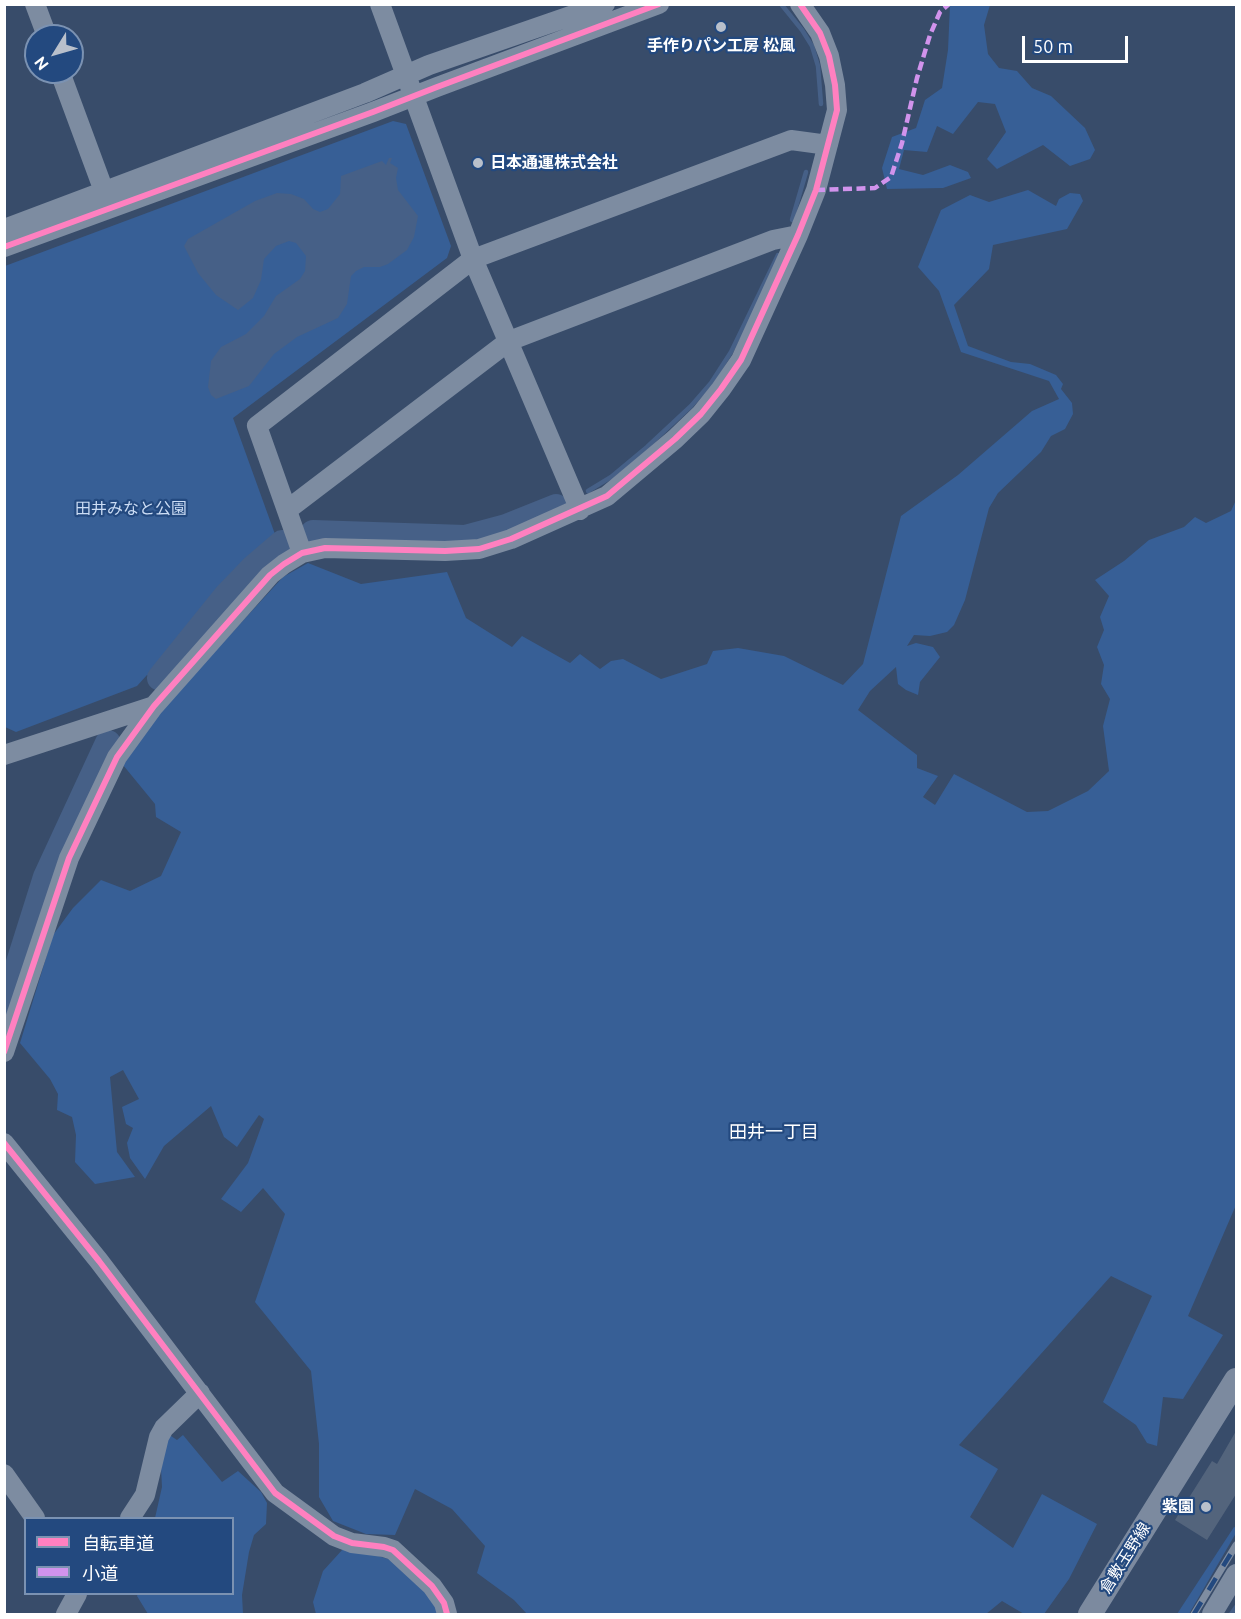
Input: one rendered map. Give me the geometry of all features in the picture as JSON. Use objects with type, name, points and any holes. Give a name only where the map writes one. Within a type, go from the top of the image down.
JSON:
[{"type":"main road","name":"倉敷玉野線","points":[[1090,1614],[1236,1380]]},
{"type":"street","points":[[35,4],[42,24]]},
{"type":"street","points":[[380,4],[473,259],[580,510]]},
{"type":"street","points":[[4,247],[107,199],[429,65],[605,4]]},
{"type":"street","points":[[4,229],[107,199],[413,96],[659,4]]},
{"type":"street","points":[[4,1052],[69,858],[117,757],[154,706],[270,575],[302,554],[325,548],[445,551],[479,549],[511,539],[607,496],[642,469],[701,414],[721,389],[741,360],[798,236],[816,190],[837,110],[829,56],[820,33],[800,4]]},
{"type":"street","points":[[64,84],[107,199]]},
{"type":"street","points":[[302,554],[257,426],[473,259],[791,140],[828,145]]},
{"type":"street","points":[[287,510],[509,341],[773,240],[798,236]]},
{"type":"street","points":[[4,755],[154,706]]},
{"type":"street","points":[[4,1143],[99,1261],[275,1493],[343,1541],[393,1550],[432,1586],[444,1603],[447,1614]]},
{"type":"street","points":[[131,1517],[145,1495],[159,1437],[164,1428],[200,1393]]},
{"type":"street","points":[[4,1474],[34,1517]]},
{"type":"street","points":[[1212,1614],[1236,1574]]},
{"type":"street","points":[[66,1614],[75,1595]]},
{"type":"green space","points":[[950,5],[990,5],[984,25],[988,54],[999,68],[1017,71],[1032,88],[1051,96],[1085,128],[1095,150],[1090,159],[1070,166],[1043,145],[997,169],[987,159],[1006,132],[995,104],[978,102],[953,134],[937,126],[927,152],[904,150],[899,169],[923,175],[950,165],[968,172],[971,178],[943,188],[887,189],[882,168],[892,137],[916,128],[925,100],[942,88],[948,50]]},
{"type":"green space","name":"田井みなと公園","points":[[393,121],[406,124],[451,246],[447,258],[233,418],[276,537],[153,677],[147,675],[137,686],[16,732],[5,727],[5,266]]},
{"type":"green space","points":[[1028,190],[1056,206],[1059,199],[1070,193],[1080,194],[1083,201],[1067,229],[993,245],[989,269],[954,305],[968,346],[1011,362],[1030,364],[1056,375],[1063,384],[1061,389],[1072,403],[1073,414],[1065,429],[1051,436],[1041,452],[998,493],[989,508],[965,600],[954,625],[947,632],[930,636],[914,635],[907,646],[916,643],[933,647],[940,657],[920,682],[918,695],[898,684],[896,667],[870,691],[858,710],[917,755],[917,768],[938,776],[923,797],[935,805],[954,774],[1027,812],[1048,811],[1088,791],[1109,771],[1103,726],[1110,699],[1101,684],[1104,665],[1097,647],[1104,630],[1100,617],[1109,596],[1095,580],[1124,561],[1149,540],[1184,527],[1195,517],[1206,523],[1231,511],[1236,500],[1236,1205],[1188,1316],[1223,1335],[1183,1399],[1163,1397],[1157,1446],[1147,1443],[1136,1425],[1103,1402],[1152,1296],[1111,1276],[959,1445],[998,1469],[970,1517],[1013,1548],[1042,1494],[1097,1524],[1069,1579],[1044,1614],[1024,1614],[1002,1601],[986,1614],[527,1614],[514,1600],[477,1573],[485,1546],[452,1509],[415,1489],[395,1535],[366,1534],[333,1521],[319,1497],[319,1444],[311,1371],[255,1302],[285,1214],[263,1188],[241,1212],[221,1199],[248,1163],[264,1119],[259,1115],[237,1147],[224,1137],[211,1106],[164,1146],[145,1179],[130,1158],[127,1143],[133,1128],[126,1124],[122,1107],[139,1099],[123,1070],[110,1077],[117,1152],[135,1177],[95,1184],[75,1162],[76,1135],[72,1117],[57,1110],[58,1094],[50,1079],[20,1043],[53,935],[73,908],[101,880],[130,891],[161,876],[181,832],[156,817],[155,804],[123,765],[162,709],[283,577],[308,563],[361,584],[447,572],[466,618],[512,647],[522,636],[570,663],[580,654],[600,669],[611,661],[623,659],[661,679],[707,664],[713,651],[738,648],[784,656],[843,685],[863,664],[901,516],[958,475],[1032,411],[1059,399],[1049,381],[961,352],[939,291],[918,267],[941,210],[970,195],[989,202]]},
{"type":"green space","points":[[168,1434],[177,1440],[183,1435],[222,1482],[238,1471],[261,1492],[267,1503],[266,1524],[254,1535],[249,1552],[242,1595],[243,1614],[148,1614],[137,1596],[234,1595],[234,1517],[155,1517],[162,1487],[161,1468]]},
{"type":"green space","points":[[1234,1527],[1236,1533],[1189,1614],[1177,1614]]},
{"type":"green space","points":[[343,1549],[369,1553],[391,1560],[422,1587],[440,1614],[316,1614],[313,1602],[323,1571]]},
{"type":"shaded area","points":[[389,158],[392,158],[390,163],[398,168],[396,178],[398,190],[418,216],[414,237],[407,250],[388,264],[380,267],[364,267],[356,271],[351,276],[347,304],[338,318],[297,337],[274,354],[249,386],[216,399],[211,395],[208,387],[211,361],[221,347],[246,334],[264,316],[276,296],[300,279],[305,271],[306,256],[296,243],[289,241],[276,246],[264,259],[261,280],[253,298],[238,310],[216,295],[198,273],[184,246],[188,239],[255,201],[277,193],[291,194],[304,199],[313,209],[320,212],[328,209],[340,194],[341,176],[382,161],[386,165]]},
{"type":"building","name":"紫園","points":[[1236,1431],[1236,1494],[1207,1540],[1175,1520],[1212,1461],[1217,1464]]},
{"type":"waterway","points":[[781,4],[812,46],[818,66],[821,104]]},
{"type":"waterway","points":[[792,220],[806,172]]},
{"type":"waterway","points":[[588,491],[611,477],[647,447],[691,406],[711,383],[731,352],[778,255]]},
{"type":"waterway","points":[[313,533],[465,538],[506,527],[556,507]]},
{"type":"waterway","points":[[160,678],[227,595],[282,543]]},
{"type":"waterway","points":[[4,1010],[46,877],[108,743]]},
{"type":"waterway","points":[[1231,1614],[1236,1607]]},
{"type":"railway","points":[[1194,1614],[1236,1545]]},
{"type":"marked path","points":[[816,190],[875,188],[891,177],[930,35],[940,12],[949,4]]},
{"type":"cycle path","points":[[4,247],[659,4]]},
{"type":"cycle path","points":[[4,1052],[69,858],[117,757],[154,706],[270,575],[302,553],[325,548],[445,551],[479,549],[511,539],[607,496],[675,439],[701,414],[721,389],[741,360],[798,235],[816,190],[837,110],[829,56],[820,33],[800,4]]},
{"type":"cycle path","points":[[4,1143],[99,1261],[275,1493],[334,1536],[352,1543],[393,1550],[432,1586],[444,1603],[447,1614]]},
{"type":"place","name":"手作りパン工房 松風","points":[[721,27]]},
{"type":"place","name":"日本通運株式会社","points":[[478,163]]},
{"type":"place","name":"紫園","points":[[1206,1507]]},
{"type":"district","name":"田井一丁目","points":[[774,1132]]}]
